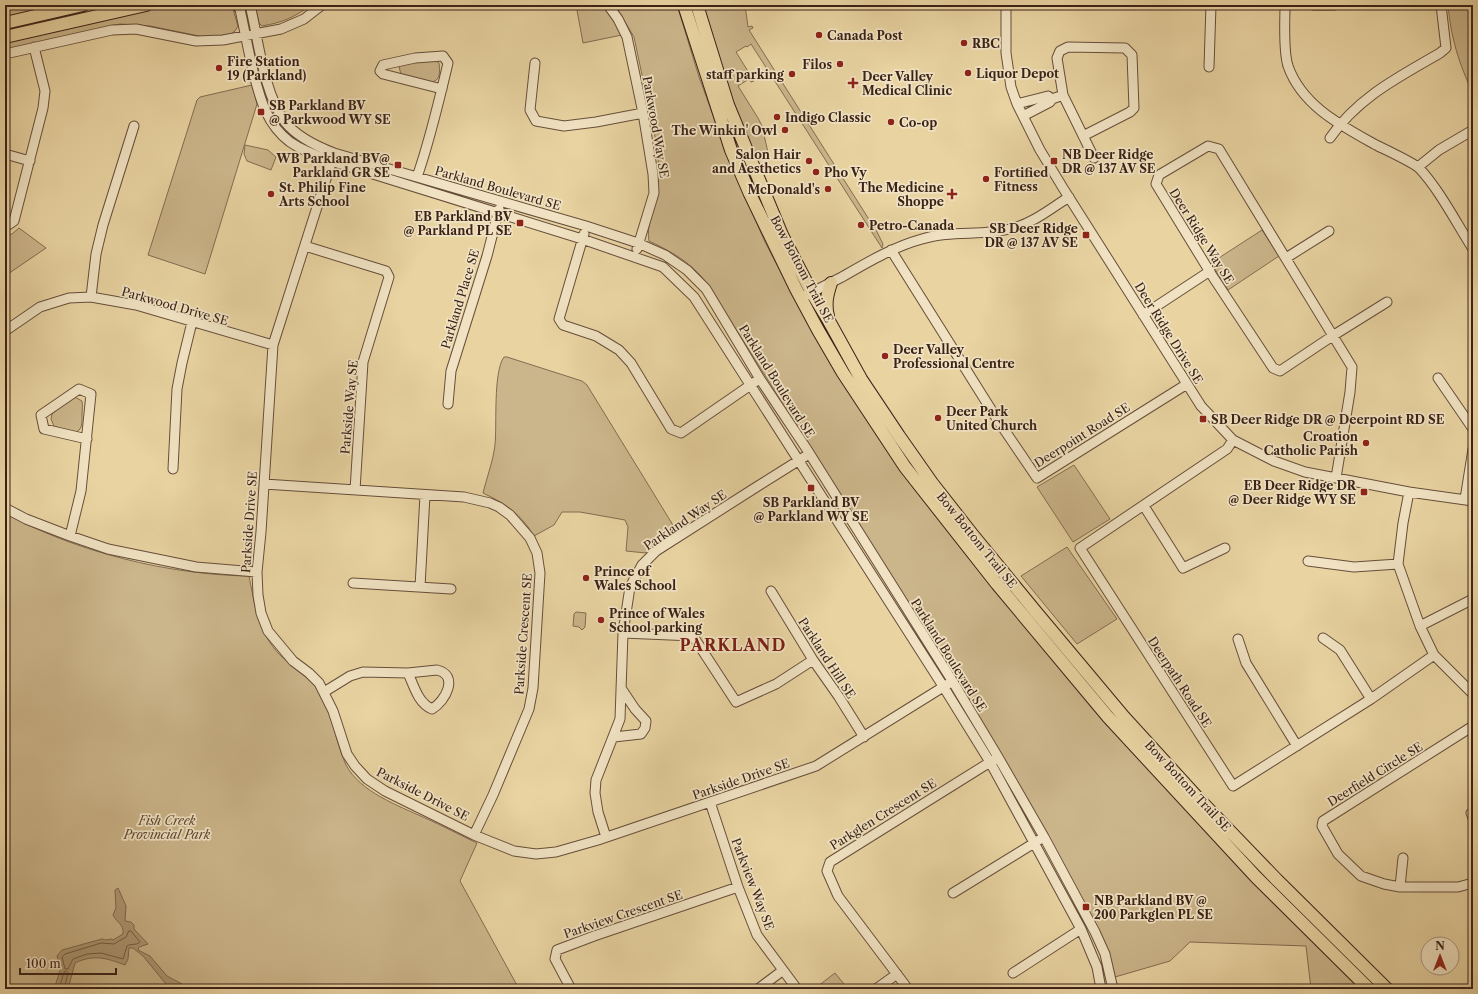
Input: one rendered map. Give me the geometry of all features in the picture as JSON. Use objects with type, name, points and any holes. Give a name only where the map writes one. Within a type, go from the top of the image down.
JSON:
[{"type":"main road","points":[[5,23],[83,5]]},
{"type":"main road","points":[[5,37],[146,5]]},
{"type":"main road","name":"Bow Bottom Trail SE","points":[[684,5],[731,150],[753,200],[806,296],[843,372],[905,467],[997,584],[1108,717],[1256,877],[1369,989]]},
{"type":"main road","name":"Bow Bottom Trail SE","points":[[697,5],[728,104],[806,296],[829,321],[862,379],[916,460],[972,534],[1040,618],[1124,717],[1197,797],[1277,880],[1387,989]]},
{"type":"main road","points":[[829,321],[826,295],[830,283]]},
{"type":"street","name":"Parkland Boulevard SE","points":[[242,5],[257,34],[267,83],[273,100],[286,123],[309,142],[333,157],[498,213],[634,256],[663,267],[694,297],[943,686],[994,760],[1044,837],[1095,932],[1105,954],[1113,989]]},
{"type":"street","name":"Parkland Boulevard SE","points":[[242,5],[245,37],[263,107],[272,124],[289,142],[309,154],[333,157],[417,177],[586,226],[638,243],[670,259],[687,270],[706,290],[760,379],[953,682],[994,760],[1034,843],[1081,929],[1097,967],[1100,989]]},
{"type":"street","points":[[5,54],[112,30],[136,29],[196,41],[224,40],[245,37],[281,29],[304,19],[322,5]]},
{"type":"street","name":"Parkwood Way SE","points":[[608,5],[625,30],[643,113],[653,174],[654,193],[634,256]]},
{"type":"street","name":"Deer Ridge Drive SE","points":[[1006,5],[1006,53],[1011,87],[1017,104],[1040,150],[1201,406],[1233,440],[1274,461],[1305,472],[1409,492],[1469,500]]},
{"type":"street","points":[[1209,67],[1211,5]]},
{"type":"street","points":[[1285,5],[1285,42],[1288,65],[1297,84],[1309,101],[1339,124],[1418,167],[1438,193],[1473,249]]},
{"type":"street","points":[[1314,5],[1334,5]]},
{"type":"street","points":[[1330,138],[1339,124],[1358,105],[1372,94],[1446,48],[1441,5]]},
{"type":"street","points":[[5,227],[14,221],[44,108],[45,90],[34,47]]},
{"type":"street","points":[[1083,136],[1130,112],[1134,108],[1132,55],[1125,48],[1068,47],[1060,51],[1058,58],[1063,95],[1083,136],[1094,158]]},
{"type":"street","points":[[417,177],[437,113],[448,63],[443,56],[415,58],[383,65],[380,71],[383,74],[442,89]]},
{"type":"street","points":[[535,63],[530,110],[536,120],[564,126],[596,122],[643,113]]},
{"type":"street","points":[[1023,116],[1050,102],[1052,99],[1063,95]]},
{"type":"street","points":[[1017,104],[1048,96],[1052,99]]},
{"type":"street","points":[[91,297],[96,254],[103,225],[134,126]]},
{"type":"street","points":[[1418,167],[1439,150],[1473,130]]},
{"type":"street","points":[[289,142],[297,133]]},
{"type":"street","name":"Deer Ridge Way SE","points":[[1334,335],[1280,371],[1273,368],[1156,184],[1159,175],[1208,146],[1219,149],[1334,335],[1352,367],[1350,392],[1336,478]]},
{"type":"street","points":[[5,154],[30,161]]},
{"type":"street","name":"Parkside Drive SE","points":[[333,157],[273,345],[264,484],[256,572],[261,613],[268,631],[293,661],[319,683],[333,711],[348,754],[355,766],[368,780],[385,791],[474,835],[514,851],[536,854],[556,852],[606,837],[816,766],[943,686],[953,682]]},
{"type":"street","points":[[806,296],[891,250],[924,238],[986,233],[1010,229],[1031,221],[1069,197]]},
{"type":"street","name":"Parkland Place SE","points":[[448,404],[451,371],[487,256],[501,202]]},
{"type":"street","points":[[586,226],[559,319],[563,325],[596,336],[619,350],[631,363],[671,429],[681,433],[760,379]]},
{"type":"street","points":[[1286,258],[1328,231]]},
{"type":"street","name":"Parkside Way SE","points":[[305,246],[386,271],[389,277],[363,362],[355,490]]},
{"type":"street","name":"Deerpoint Road SE","points":[[891,250],[997,419],[1037,478],[1187,384]]},
{"type":"street","points":[[1143,315],[1210,271]]},
{"type":"street","name":"Parkwood Drive SE","points":[[5,331],[40,308],[69,298],[91,297],[136,305],[273,345]]},
{"type":"street","points":[[1334,335],[1387,302]]},
{"type":"street","points":[[173,469],[177,389],[192,322]]},
{"type":"street","points":[[1438,378],[1473,429]]},
{"type":"street","points":[[70,536],[81,491],[87,439],[91,394],[79,389],[41,415],[44,429],[87,439]]},
{"type":"street","name":"Deerpath Road SE","points":[[1233,440],[1227,449],[1080,548],[1233,786],[1371,699],[1434,655]]},
{"type":"street","points":[[1469,500],[1473,449]]},
{"type":"street","name":"Parkland Way SE","points":[[606,837],[598,812],[596,780],[620,720],[623,633],[630,587],[642,565],[666,543],[809,454]]},
{"type":"street","name":"Parkside Crescent SE","points":[[264,484],[464,497],[480,500],[499,507],[510,515],[530,538],[537,553],[540,573],[533,688],[529,709],[493,795],[474,835]]},
{"type":"street","points":[[1409,492],[1403,523],[1398,564],[1420,626],[1434,655],[1473,694]]},
{"type":"street","points":[[420,588],[425,495]]},
{"type":"street","points":[[1144,506],[1183,568],[1224,548]]},
{"type":"street","points":[[5,508],[26,519],[108,549],[196,567],[256,572]]},
{"type":"street","points":[[1308,561],[1354,567],[1398,564]]},
{"type":"street","points":[[353,583],[451,589]]},
{"type":"street","name":"Parkland Hill SE","points":[[771,591],[813,660],[839,697],[864,737]]},
{"type":"street","points":[[1420,626],[1473,599]]},
{"type":"street","points":[[623,633],[693,636],[736,702],[776,684],[813,660]]},
{"type":"street","points":[[1322,638],[1340,650],[1371,699]]},
{"type":"street","points":[[1238,639],[1246,663],[1297,746]]},
{"type":"street","points":[[324,692],[350,676],[362,672],[408,673],[437,670],[444,672],[448,676],[449,683],[444,699],[432,708],[425,706],[420,699],[408,673]]},
{"type":"street","points":[[614,737],[641,734],[645,728],[646,721],[635,709],[621,688]]},
{"type":"street","name":"Deerfield Circle SE","points":[[1473,726],[1323,821],[1322,826],[1338,854],[1361,876],[1384,884],[1400,887],[1458,887],[1473,883]]},
{"type":"street","name":"Parkglen Crescent SE","points":[[908,989],[838,896],[827,871],[830,862],[994,760]]},
{"type":"street","name":"Parkview Way SE","points":[[710,802],[738,886],[757,935],[782,971],[797,989]]},
{"type":"street","points":[[953,893],[1044,837]]},
{"type":"street","points":[[1400,887],[1403,858]]},
{"type":"street","name":"Parkview Crescent SE","points":[[570,989],[555,959],[557,950],[738,886]]},
{"type":"street","points":[[1013,973],[1081,929]]},
{"type":"street","points":[[758,989],[782,971]]},
{"type":"street","points":[[876,989],[896,974]]},
{"type":"green space","points":[[15,5],[59,5],[5,18],[5,7]]},
{"type":"green space","points":[[158,5],[230,5],[233,9],[238,26],[235,31],[229,35],[204,37],[150,26],[120,24],[5,50],[5,40]]},
{"type":"green space","points":[[255,5],[311,5],[288,19],[262,26],[259,23]]},
{"type":"green space","points":[[576,5],[604,5],[607,7],[622,35],[583,43]]},
{"type":"green space","points":[[615,5],[677,5],[699,77],[733,169],[765,242],[789,288],[851,395],[874,431],[959,546],[1064,674],[1112,729],[1361,989],[1311,989],[1306,946],[1190,942],[1170,961],[1115,977],[1098,933],[1057,852],[961,687],[710,288],[700,275],[686,262],[649,241],[649,224],[658,183],[657,146],[634,37]]},
{"type":"green space","points":[[701,5],[745,5],[748,27],[752,26],[753,28],[749,30],[877,232],[883,244],[882,248],[751,44],[736,52],[754,81],[751,82],[749,79],[738,86],[762,126],[769,157],[760,156],[747,142]]},
{"type":"green space","points":[[1448,5],[1473,5],[1473,94],[1456,51]]},
{"type":"green space","points":[[433,59],[439,63],[440,69],[437,80],[431,82],[401,74],[399,67],[402,64]]},
{"type":"green space","points":[[252,85],[257,104],[205,274],[148,255],[197,100],[200,97]]},
{"type":"green space","points":[[245,145],[268,150],[276,157],[271,170],[247,161],[244,154]]},
{"type":"green space","points":[[19,228],[46,248],[5,276],[5,236],[12,234]]},
{"type":"green space","points":[[1262,230],[1279,256],[1228,290],[1211,263]]},
{"type":"green space","points":[[504,357],[582,381],[587,385],[676,530],[646,553],[626,551],[628,527],[625,520],[580,512],[562,512],[554,525],[534,536],[524,522],[512,510],[483,493],[495,445],[498,374]]},
{"type":"green space","points":[[73,396],[82,401],[81,426],[77,432],[74,433],[54,426],[51,419],[52,414]]},
{"type":"green space","points":[[1074,465],[1110,519],[1073,542],[1037,487]]},
{"type":"green space","name":"Fish Creek Provincial Park","points":[[5,513],[32,527],[62,539],[92,550],[124,559],[187,571],[219,575],[249,576],[259,619],[267,638],[281,656],[303,674],[315,686],[321,695],[330,714],[342,755],[352,775],[370,790],[392,803],[477,843],[460,881],[519,989],[5,989]]},
{"type":"green space","points":[[1067,547],[1117,619],[1077,644],[1021,576]]},
{"type":"green space","points":[[576,612],[586,613],[585,627],[582,630],[579,627],[573,626],[574,614]]},
{"type":"green space","points":[[835,973],[848,989],[814,989]]},
{"type":"water","points":[[118,888],[126,906],[125,921],[131,922],[134,925],[134,929],[148,944],[139,947],[138,950],[150,956],[167,976],[182,984],[182,989],[170,989],[143,956],[133,948],[129,948],[128,959],[125,965],[112,960],[100,958],[82,960],[75,963],[68,989],[54,989],[61,968],[57,956],[62,950],[102,939],[113,940],[123,934],[121,926],[113,915],[116,908],[115,890]]},
{"type":"place","name":"Canada Post","points":[[819,35]]},
{"type":"place","name":"RBC","points":[[964,43]]},
{"type":"place","name":"Filos","points":[[840,64]]},
{"type":"place","name":"Fire Station 19 (Parkland)","points":[[219,68]]},
{"type":"place","name":"Liquor Depot","points":[[968,73]]},
{"type":"place","name":"staff parking","points":[[792,74]]},
{"type":"place","name":"Deer Valley Medical Clinic","points":[[853,83]]},
{"type":"place","name":"SB Parkland BV @ Parkwood WY SE","points":[[261,112]]},
{"type":"place","name":"Indigo Classic","points":[[777,117]]},
{"type":"place","name":"Co-op","points":[[891,122]]},
{"type":"place","name":"The Winkin' Owl","points":[[785,130]]},
{"type":"place","name":"Salon Hair and Aesthetics","points":[[809,161]]},
{"type":"place","name":"NB Deer Ridge DR @ 137 AV SE","points":[[1054,161]]},
{"type":"place","name":"WB Parkland BV@ Parkland GR SE","points":[[398,165]]},
{"type":"place","name":"Pho Vy","points":[[816,172]]},
{"type":"place","name":"Fortified Fitness","points":[[986,179]]},
{"type":"place","name":"McDonald's","points":[[828,189]]},
{"type":"place","name":"St. Philip Fine Arts School","points":[[271,194]]},
{"type":"place","name":"The Medicine Shoppe","points":[[952,194]]},
{"type":"place","name":"EB Parkland BV @ Parkland PL SE","points":[[520,223]]},
{"type":"place","name":"Petro-Canada","points":[[861,225]]},
{"type":"place","name":"SB Deer Ridge DR @ 137 AV SE","points":[[1086,235]]},
{"type":"place","name":"Deer Valley Professional Centre","points":[[885,356]]},
{"type":"place","name":"Deer Park United Church","points":[[938,418]]},
{"type":"place","name":"SB Deer Ridge DR @ Deerpoint RD SE","points":[[1203,419]]},
{"type":"place","name":"Croation Catholic Parish","points":[[1366,443]]},
{"type":"place","name":"SB Parkland BV @ Parkland WY SE","points":[[811,488]]},
{"type":"place","name":"EB Deer Ridge DR @ Deer Ridge WY SE","points":[[1364,492]]},
{"type":"place","name":"Prince of Wales School","points":[[586,578]]},
{"type":"place","name":"Prince of Wales School parking","points":[[601,620]]},
{"type":"place","name":"NB Parkland BV @ 200 Parkglen PL SE","points":[[1086,907]]},
{"type":"district","name":"PARKLAND","points":[[733,645]]}]
